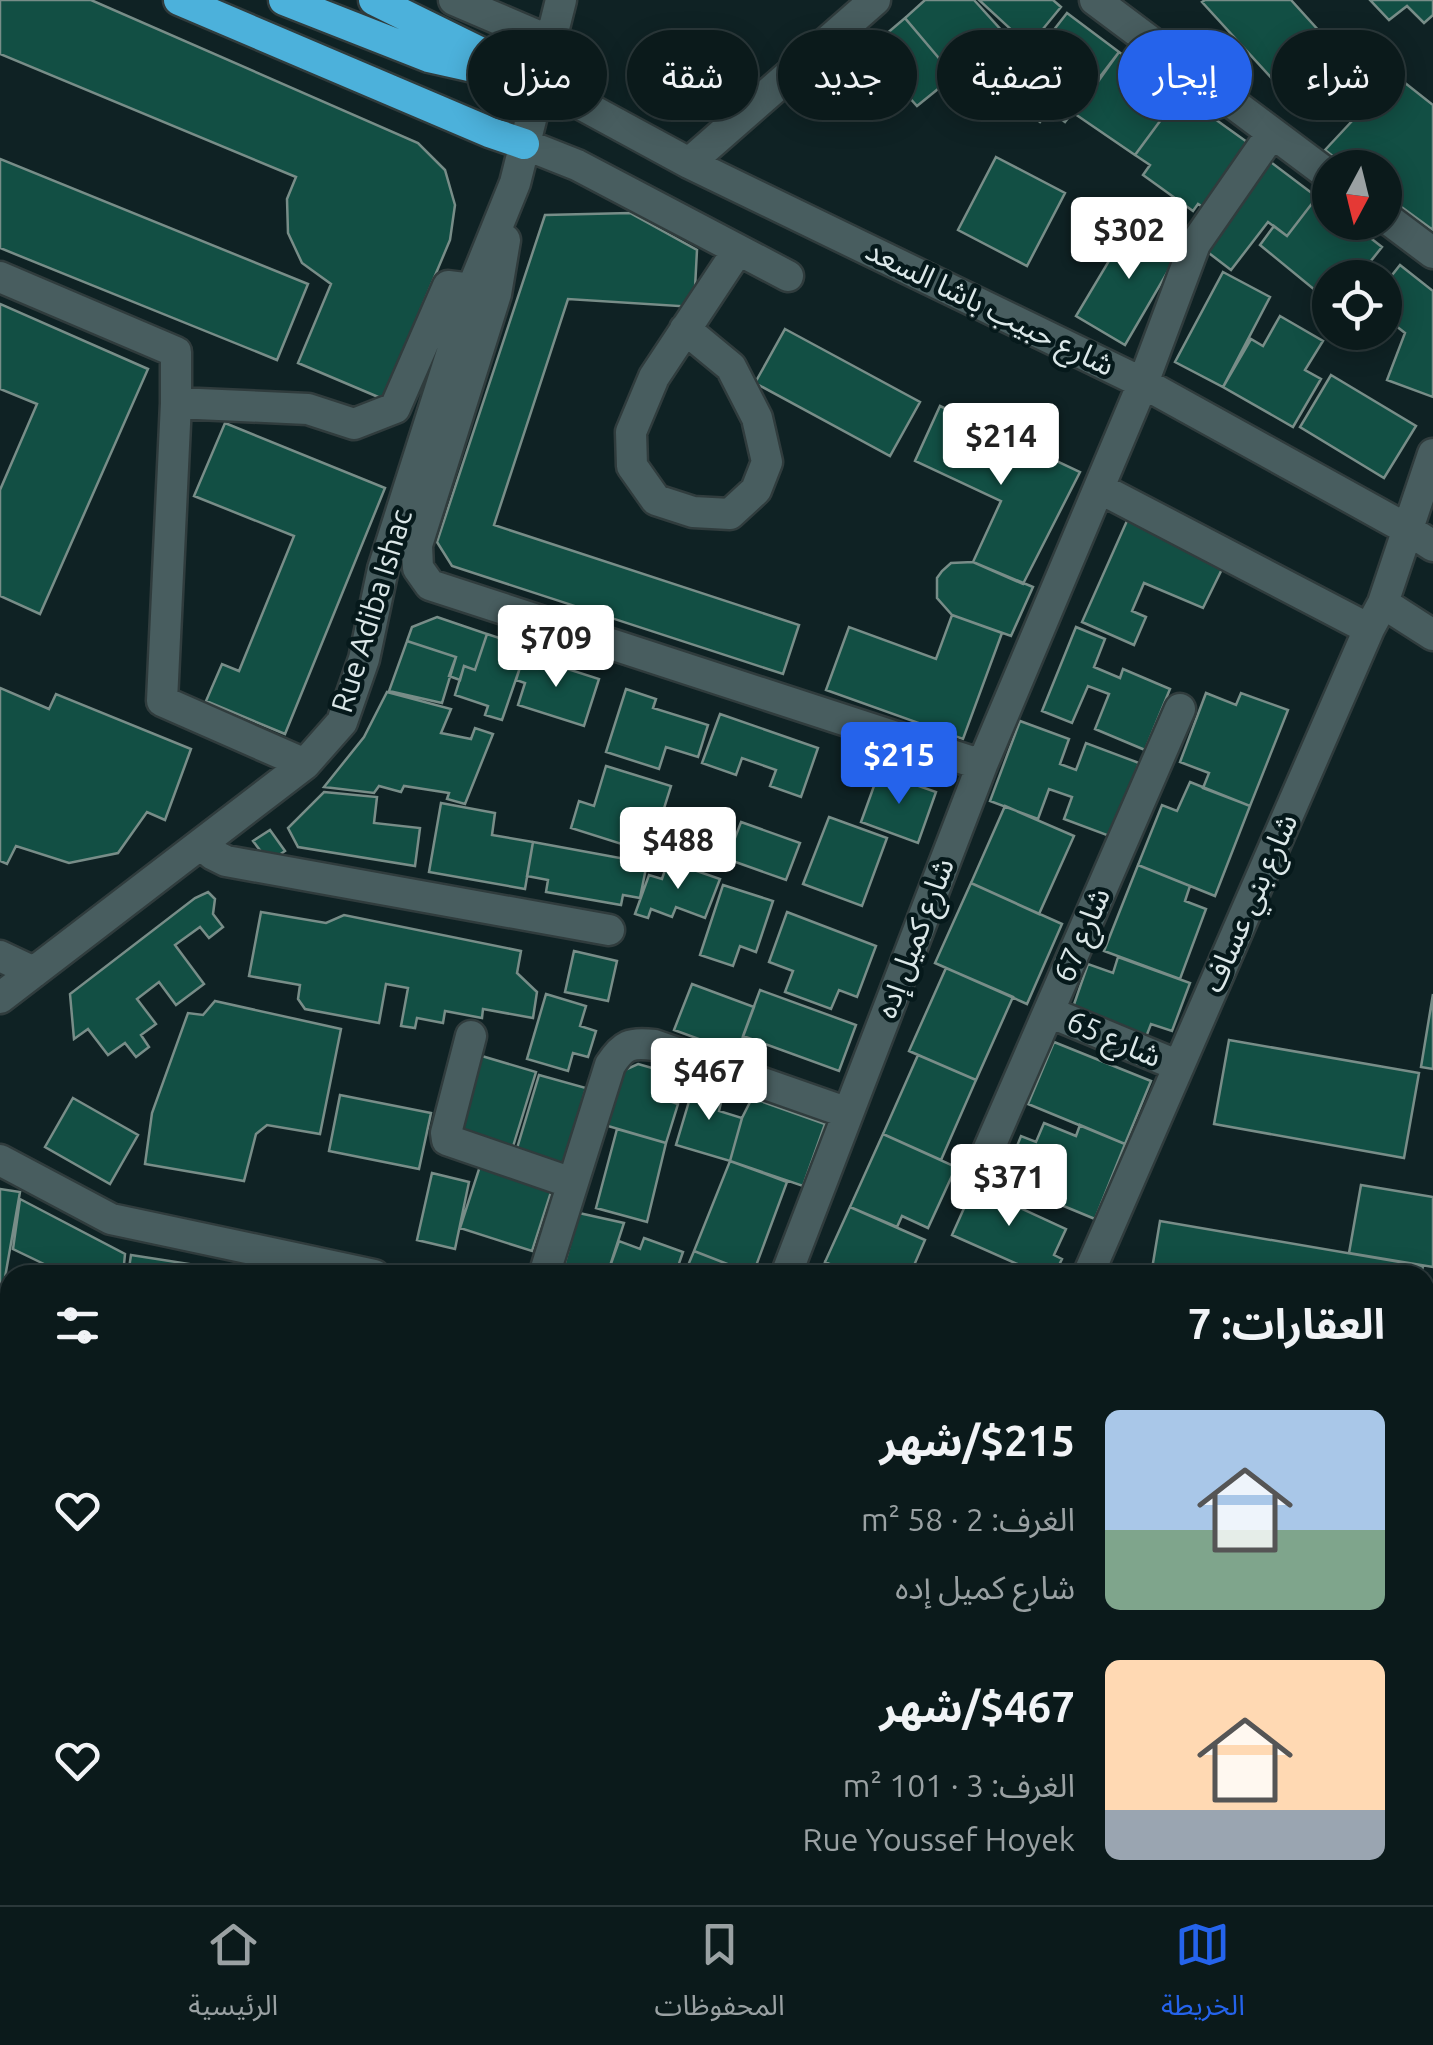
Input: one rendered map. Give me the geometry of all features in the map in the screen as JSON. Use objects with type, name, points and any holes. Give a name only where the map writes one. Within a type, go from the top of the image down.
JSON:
[{"type":"highway","points":[[180,0],[524,144]]},
{"type":"highway","points":[[284,0],[429,57],[468,66]]},
{"type":"highway","points":[[374,0],[468,45]]},
{"type":"street","points":[[454,0],[524,30]]},
{"type":"street","name":"Rue Adiba Ishac","points":[[553,30],[561,0]]},
{"type":"street","points":[[689,162],[875,0]]},
{"type":"street","points":[[1096,0],[1312,163]]},
{"type":"street","name":"شارع حبيب باشا السعد","points":[[607,118],[689,162],[1143,383],[1433,546]]},
{"type":"street","name":"Rue Adiba Ishac","points":[[0,998],[305,764],[342,722],[364,660],[383,569],[472,289],[515,183],[530,120]]},
{"type":"street","name":"شارع كميل إده","points":[[790,1265],[982,766],[1143,383],[1195,244],[1272,133]]},
{"type":"street","points":[[524,144],[577,165],[788,276]]},
{"type":"street","points":[[515,183],[496,294],[417,545],[418,568],[430,585],[982,766]]},
{"type":"street","points":[[1402,231],[1433,254]]},
{"type":"street","points":[[685,330],[731,367],[757,418],[767,462],[756,490],[730,514],[693,512],[656,500],[632,466],[630,432],[654,377],[685,330],[738,250]]},
{"type":"street","points":[[0,277],[176,352],[162,701],[305,764]]},
{"type":"street","points":[[176,403],[308,409],[354,424],[395,408],[448,286],[472,289]]},
{"type":"street","name":"شارع بني عساف","points":[[1092,1265],[1376,616],[1433,454]]},
{"type":"street","points":[[1099,488],[1376,616],[1433,635]]},
{"type":"street","name":"شارع 67","points":[[984,1160],[1180,709]]},
{"type":"street","points":[[204,843],[212,854],[226,861],[609,930]]},
{"type":"street","points":[[0,956],[34,972]]},
{"type":"street","name":"شارع 65","points":[[1048,1012],[1179,1066]]},
{"type":"street","points":[[472,1036],[447,1140],[572,1184]]},
{"type":"street","points":[[547,1265],[610,1065],[619,1050],[630,1045],[654,1045],[848,1112]]},
{"type":"street","points":[[0,1160],[111,1219],[274,1264]]},
{"type":"building","points":[[0,0],[91,0],[418,143],[445,170],[455,205],[450,240],[383,399],[298,363],[331,284],[302,263],[288,233],[287,199],[296,177],[0,54]]},
{"type":"building","points":[[925,0],[974,0],[1001,30],[937,30],[937,56],[905,18]]},
{"type":"building","points":[[979,0],[1053,0],[1061,7],[1042,30],[1012,30]]},
{"type":"building","points":[[1291,0],[1318,30],[1272,30],[1272,79],[1252,57],[1252,30],[1228,30],[1202,2]]},
{"type":"building","points":[[1370,0],[1433,0],[1433,15],[1424,23],[1407,6],[1389,20]]},
{"type":"building","points":[[1067,13],[1090,30],[1054,30]]},
{"type":"building","points":[[905,18],[915,30],[891,30]]},
{"type":"building","points":[[917,32],[937,56],[937,90],[917,106]]},
{"type":"building","points":[[1098,36],[1118,53],[1098,79]]},
{"type":"building","points":[[1118,53],[1118,120],[1161,120],[1135,155],[1084,120],[1098,120],[1098,82]]},
{"type":"building","points":[[1405,83],[1433,105],[1433,230],[1402,207],[1402,150],[1325,150],[1353,120],[1405,120]]},
{"type":"building","points":[[1161,120],[1216,120],[1254,147],[1208,210],[1198,204],[1193,211],[1143,175],[1150,165],[1135,155]]},
{"type":"building","points":[[996,157],[1065,193],[1027,266],[958,230]]},
{"type":"building","points":[[0,159],[308,284],[277,360],[0,248]]},
{"type":"building","points":[[1268,160],[1312,193],[1312,204],[1287,236],[1268,222],[1231,270],[1201,247]]},
{"type":"building","points":[[1312,204],[1312,240],[1373,240],[1382,247],[1372,260],[1312,260],[1312,288],[1260,245],[1274,226],[1287,236]]},
{"type":"building","points":[[630,213],[697,250],[694,307],[568,299],[494,525],[799,625],[783,674],[452,566],[437,542],[545,215]]},
{"type":"building","points":[[1134,219],[1182,247],[1125,345],[1076,316]]},
{"type":"building","points":[[1402,267],[1433,291],[1433,397],[1387,380],[1398,350],[1402,350]]},
{"type":"building","points":[[1223,272],[1270,297],[1223,387],[1175,362]]},
{"type":"building","points":[[0,304],[148,369],[40,614],[0,596],[0,490],[37,404],[0,389]]},
{"type":"building","points":[[1280,316],[1312,335],[1312,350],[1317,350],[1305,370],[1321,379],[1293,427],[1223,387],[1251,339],[1263,346]]},
{"type":"building","points":[[785,329],[920,402],[890,456],[755,383]]},
{"type":"building","points":[[1331,375],[1416,426],[1384,478],[1300,427]]},
{"type":"building","points":[[940,406],[1080,472],[1023,584],[973,562],[1001,501],[915,461]]},
{"type":"building","points":[[225,423],[385,488],[285,734],[206,701],[222,664],[239,671],[294,536],[194,496]]},
{"type":"building","points":[[1130,514],[1224,565],[1203,608],[1144,583],[1132,611],[1146,617],[1134,645],[1082,622]]},
{"type":"building","points":[[973,562],[1033,587],[1011,636],[952,615],[937,598],[937,578],[942,571],[951,563]]},
{"type":"building","points":[[952,615],[1002,633],[963,739],[826,690],[849,627],[936,659]]},
{"type":"building","points":[[437,617],[487,634],[475,670],[464,666],[460,680],[449,676],[456,657],[407,641],[412,627]]},
{"type":"building","points":[[1076,627],[1105,639],[1094,667],[1120,678],[1123,669],[1170,689],[1145,750],[1095,729],[1109,694],[1088,686],[1072,723],[1042,711]]},
{"type":"building","points":[[487,634],[527,647],[502,720],[485,715],[488,706],[455,695],[464,666],[475,670]]},
{"type":"building","points":[[407,641],[456,657],[442,703],[389,691]]},
{"type":"building","points":[[524,655],[599,679],[584,726],[518,705],[525,683],[516,680]]},
{"type":"building","points":[[0,688],[49,709],[56,694],[191,749],[165,820],[147,812],[118,853],[69,863],[16,846],[7,864],[0,861]]},
{"type":"building","points":[[626,689],[656,699],[653,708],[708,725],[698,757],[666,747],[659,769],[606,752]]},
{"type":"building","points":[[387,692],[451,709],[441,733],[471,739],[475,728],[493,734],[465,804],[447,799],[449,793],[404,786],[401,792],[379,786],[374,793],[324,787],[364,737]]},
{"type":"building","points":[[1206,693],[1236,705],[1241,693],[1288,710],[1250,806],[1203,788],[1209,773],[1180,762]]},
{"type":"building","points":[[720,714],[818,748],[801,797],[770,786],[776,770],[742,758],[736,775],[702,763]]},
{"type":"building","points":[[1020,721],[1069,739],[1060,764],[1076,770],[1086,743],[1139,763],[1112,837],[1064,819],[1072,797],[1049,789],[1038,819],[990,801]]},
{"type":"building","points":[[606,766],[671,786],[650,853],[571,828],[579,801],[594,806]]},
{"type":"building","points":[[879,772],[936,792],[918,843],[861,822]]},
{"type":"building","points":[[1190,782],[1250,806],[1215,896],[1138,865],[1162,805],[1177,811]]},
{"type":"building","points":[[324,792],[377,797],[374,823],[420,828],[415,866],[298,847],[288,828]]},
{"type":"building","points":[[441,803],[495,813],[492,835],[533,842],[525,889],[429,872]]},
{"type":"building","points":[[1005,806],[1074,836],[1039,914],[971,883]]},
{"type":"building","points":[[829,817],[887,838],[862,906],[803,884]]},
{"type":"building","points":[[741,822],[800,843],[786,880],[727,859]]},
{"type":"building","points":[[270,830],[285,851],[269,862],[253,841]]},
{"type":"building","points":[[533,842],[647,863],[640,898],[623,895],[621,905],[546,892],[548,880],[527,876]]},
{"type":"building","points":[[668,861],[720,879],[705,918],[676,907],[672,917],[651,909],[648,918],[635,914],[649,875],[662,879]]},
{"type":"building","points":[[1138,865],[1190,886],[1185,901],[1206,909],[1180,979],[1104,951]]},
{"type":"building","points":[[971,883],[1062,924],[1027,1004],[935,963]]},
{"type":"building","points":[[723,885],[773,901],[756,952],[740,946],[733,966],[700,955]]},
{"type":"building","points":[[208,892],[215,899],[213,914],[223,927],[209,938],[200,927],[175,945],[204,984],[176,1005],[159,982],[137,999],[156,1024],[141,1035],[149,1047],[136,1057],[125,1043],[108,1055],[88,1029],[74,1039],[70,994]]},
{"type":"building","points":[[261,912],[326,923],[344,915],[521,951],[517,973],[537,992],[533,1018],[483,1009],[482,1018],[445,1011],[443,1023],[417,1018],[415,1028],[401,1026],[408,988],[386,984],[379,1023],[305,1009],[298,999],[300,985],[249,976]]},
{"type":"building","points":[[787,912],[876,946],[857,997],[839,990],[831,1009],[785,992],[793,971],[769,962]]},
{"type":"building","points":[[574,951],[617,961],[608,1001],[565,992]]},
{"type":"building","points":[[1118,957],[1190,983],[1172,1031],[1151,1024],[1146,1037],[1072,1010],[1088,964],[1113,973]]},
{"type":"building","points":[[946,968],[1013,997],[976,1080],[909,1051]]},
{"type":"building","points":[[692,984],[754,1007],[737,1053],[674,1030]]},
{"type":"building","points":[[760,990],[856,1025],[839,1071],[743,1036]]},
{"type":"building","points":[[546,994],[586,1006],[580,1026],[596,1031],[588,1057],[573,1053],[568,1071],[527,1059]]},
{"type":"building","points":[[1433,994],[1433,1069],[1421,1067]]},
{"type":"building","points":[[215,1001],[341,1029],[320,1134],[267,1125],[256,1134],[244,1181],[145,1164],[152,1113],[188,1013],[203,1015]]},
{"type":"building","points":[[1229,1040],[1419,1073],[1404,1158],[1214,1124]]},
{"type":"building","points":[[1054,1042],[1151,1081],[1125,1144],[1028,1104]]},
{"type":"building","points":[[475,1054],[536,1072],[511,1153],[450,1135]]},
{"type":"building","points":[[918,1055],[976,1080],[941,1160],[883,1134]]},
{"type":"building","points":[[638,1064],[677,1075],[669,1101],[678,1104],[666,1143],[601,1124],[618,1073]]},
{"type":"building","points":[[539,1075],[586,1088],[563,1169],[515,1155]]},
{"type":"building","points":[[696,1078],[725,1086],[719,1111],[742,1118],[730,1161],[676,1145]]},
{"type":"building","points":[[340,1095],[431,1113],[419,1169],[329,1151]]},
{"type":"building","points":[[73,1098],[138,1135],[110,1184],[45,1147]]},
{"type":"building","points":[[752,1098],[825,1124],[803,1186],[730,1161]]},
{"type":"building","points":[[1044,1123],[1076,1136],[1080,1125],[1125,1144],[1095,1219],[1003,1181],[1021,1136],[1036,1142]]},
{"type":"building","points":[[617,1129],[666,1143],[647,1222],[596,1208]]},
{"type":"building","points":[[883,1134],[956,1167],[928,1228],[902,1216],[897,1227],[850,1207]]},
{"type":"building","points":[[730,1161],[787,1182],[756,1265],[730,1265],[694,1251]]},
{"type":"building","points":[[480,1166],[552,1189],[532,1251],[460,1228]]},
{"type":"building","points":[[432,1173],[469,1182],[455,1249],[417,1240]]},
{"type":"building","points":[[978,1177],[1025,1198],[1020,1208],[1066,1229],[1054,1255],[1062,1259],[1059,1265],[1020,1265],[952,1235]]},
{"type":"building","points":[[1361,1185],[1433,1197],[1433,1265],[1349,1253]]},
{"type":"building","points":[[0,1189],[20,1192],[7,1265],[0,1265]]},
{"type":"building","points":[[20,1199],[125,1254],[124,1265],[46,1265],[13,1249]]},
{"type":"building","points":[[850,1207],[925,1240],[914,1265],[825,1262]]},
{"type":"building","points":[[579,1213],[624,1223],[610,1265],[564,1265]]},
{"type":"building","points":[[1160,1221],[1417,1265],[1153,1265]]},
{"type":"building","points":[[644,1238],[683,1252],[678,1265],[611,1265],[619,1241],[640,1249]]},
{"type":"building","points":[[694,1251],[730,1265],[688,1265]]},
{"type":"building","points":[[131,1255],[196,1265],[130,1265]]}]
